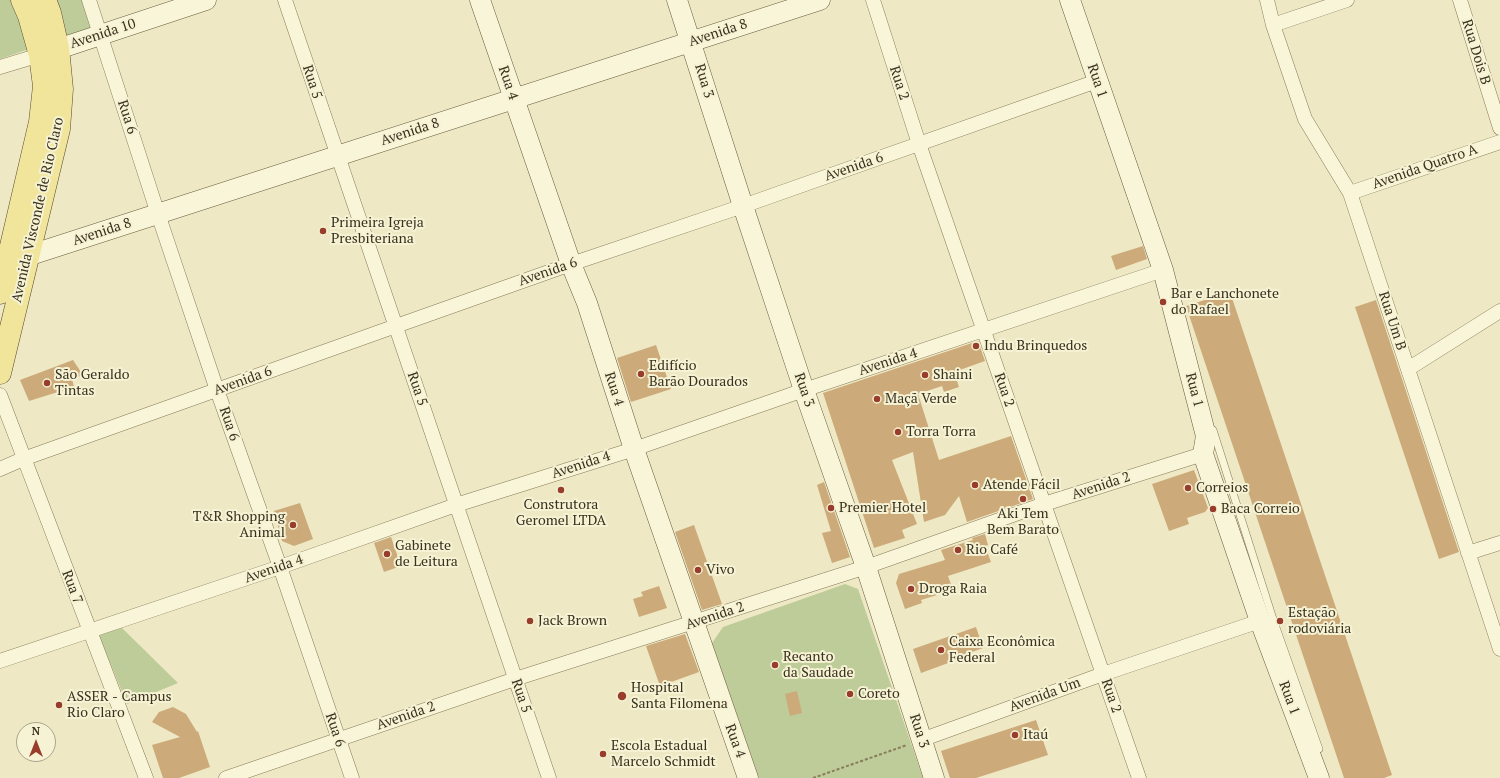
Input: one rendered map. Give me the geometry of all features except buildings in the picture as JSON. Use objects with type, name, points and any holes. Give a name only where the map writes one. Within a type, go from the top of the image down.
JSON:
[{"type":"main road","name":"Avenida Visconde de Rio Claro","points":[[0,373],[59,129],[62,89],[49,51],[29,16],[22,0]]},
{"type":"main road","name":"Avenida Visconde de Rio Claro","points":[[0,292],[4,264],[40,122],[49,51],[50,13],[45,0]]},
{"type":"main road","name":"Avenida 10","points":[[49,51],[206,0]]},
{"type":"main road","name":"Rua 4","points":[[480,0],[571,264],[587,303],[634,449],[693,623],[748,778]]},
{"type":"main road","name":"Rua 3","points":[[677,0],[742,206],[866,567],[934,778]]},
{"type":"main road","name":"Avenida 8","points":[[4,264],[820,0]]},
{"type":"main road","name":"Rua 1","points":[[1070,0],[1163,270],[1206,436],[1203,454],[1260,621],[1323,772]]},
{"type":"street","name":"Rua 6","points":[[89,0],[217,390],[280,567],[352,778]]},
{"type":"street","name":"Rua 5","points":[[285,0],[549,778]]},
{"type":"street","name":"Rua 2","points":[[873,0],[919,144],[1139,778]]},
{"type":"street","name":"Rua Um B","points":[[1267,0],[1273,24],[1305,119],[1350,193],[1500,649]]},
{"type":"street","points":[[1273,24],[1347,0]]},
{"type":"street","name":"Rua Dois B","points":[[1460,0],[1500,128]]},
{"type":"street","name":"Avenida 10","points":[[0,67],[49,51]]},
{"type":"street","name":"Avenida 6","points":[[0,468],[23,458],[571,264],[742,206],[1097,81]]},
{"type":"street","name":"Avenida Quatro A","points":[[1350,193],[1500,142]]},
{"type":"street","name":"Avenida 4","points":[[0,661],[280,567],[456,505],[634,449],[804,390],[1163,270]]},
{"type":"street","points":[[1408,369],[1500,311]]},
{"type":"street","name":"Rua 7","points":[[0,395],[89,632],[146,778]]},
{"type":"street","name":"Avenida 2","points":[[226,778],[515,679],[866,567],[1044,504],[1203,454]]},
{"type":"street","points":[[1468,553],[1500,543]]},
{"type":"street","name":"Avenida Um","points":[[922,740],[1103,674],[1260,621]]},
{"type":"lane","points":[[1174,312],[1180,322],[1210,421],[1323,772]]},
{"type":"path","points":[[813,778],[922,740]]},
{"type":"green space","points":[[0,0],[14,0],[29,49],[0,59]]},
{"type":"green space","points":[[50,0],[83,0],[92,27],[59,39]]},
{"type":"green space","points":[[845,584],[858,589],[923,778],[759,778],[712,643],[723,627]]},
{"type":"green space","points":[[121,627],[178,683],[127,704],[99,635]]},
{"type":"place","name":"Primeira Igreja Presbiteriana","points":[[323,231]]},
{"type":"place","name":"Bar e Lanchonete do Rafael","points":[[1163,302]]},
{"type":"place","name":"Indu Brinquedos","points":[[976,346]]},
{"type":"place","name":"Edifício Barão Dourados","points":[[641,374]]},
{"type":"place","name":"Shaini","points":[[925,375]]},
{"type":"place","name":"São Geraldo Tintas","points":[[47,383]]},
{"type":"place","name":"Maçã Verde","points":[[877,399]]},
{"type":"place","name":"Torra Torra","points":[[898,432]]},
{"type":"place","name":"Atende Fácil","points":[[975,485]]},
{"type":"place","name":"Correios","points":[[1188,488]]},
{"type":"place","name":"Construtora Geromel LTDA","points":[[561,490]]},
{"type":"place","name":"Aki Tem Bem Barato","points":[[1023,499]]},
{"type":"place","name":"Premier Hotel","points":[[831,508]]},
{"type":"place","name":"Baca Correio","points":[[1213,509]]},
{"type":"place","name":"T&R Shopping Animal","points":[[293,525]]},
{"type":"place","name":"Rio Café","points":[[958,550]]},
{"type":"place","name":"Gabinete de Leitura","points":[[387,554]]},
{"type":"place","name":"Vivo","points":[[698,570]]},
{"type":"place","name":"Droga Raia","points":[[911,589]]},
{"type":"place","name":"Jack Brown","points":[[530,621]]},
{"type":"place","name":"Estação rodoviária","points":[[1280,621]]},
{"type":"place","name":"Caixa Econômica Federal","points":[[941,650]]},
{"type":"place","name":"Recanto da Saudade","points":[[775,665]]},
{"type":"place","name":"Coreto","points":[[850,694]]},
{"type":"place","name":"Hospital Santa Filomena","points":[[622,696]]},
{"type":"place","name":"ASSER - Campus Rio Claro","points":[[59,705]]},
{"type":"place","name":"Itaú","points":[[1015,735]]},
{"type":"place","name":"Escola Estadual Marcelo Schmidt","points":[[603,754]]}]
